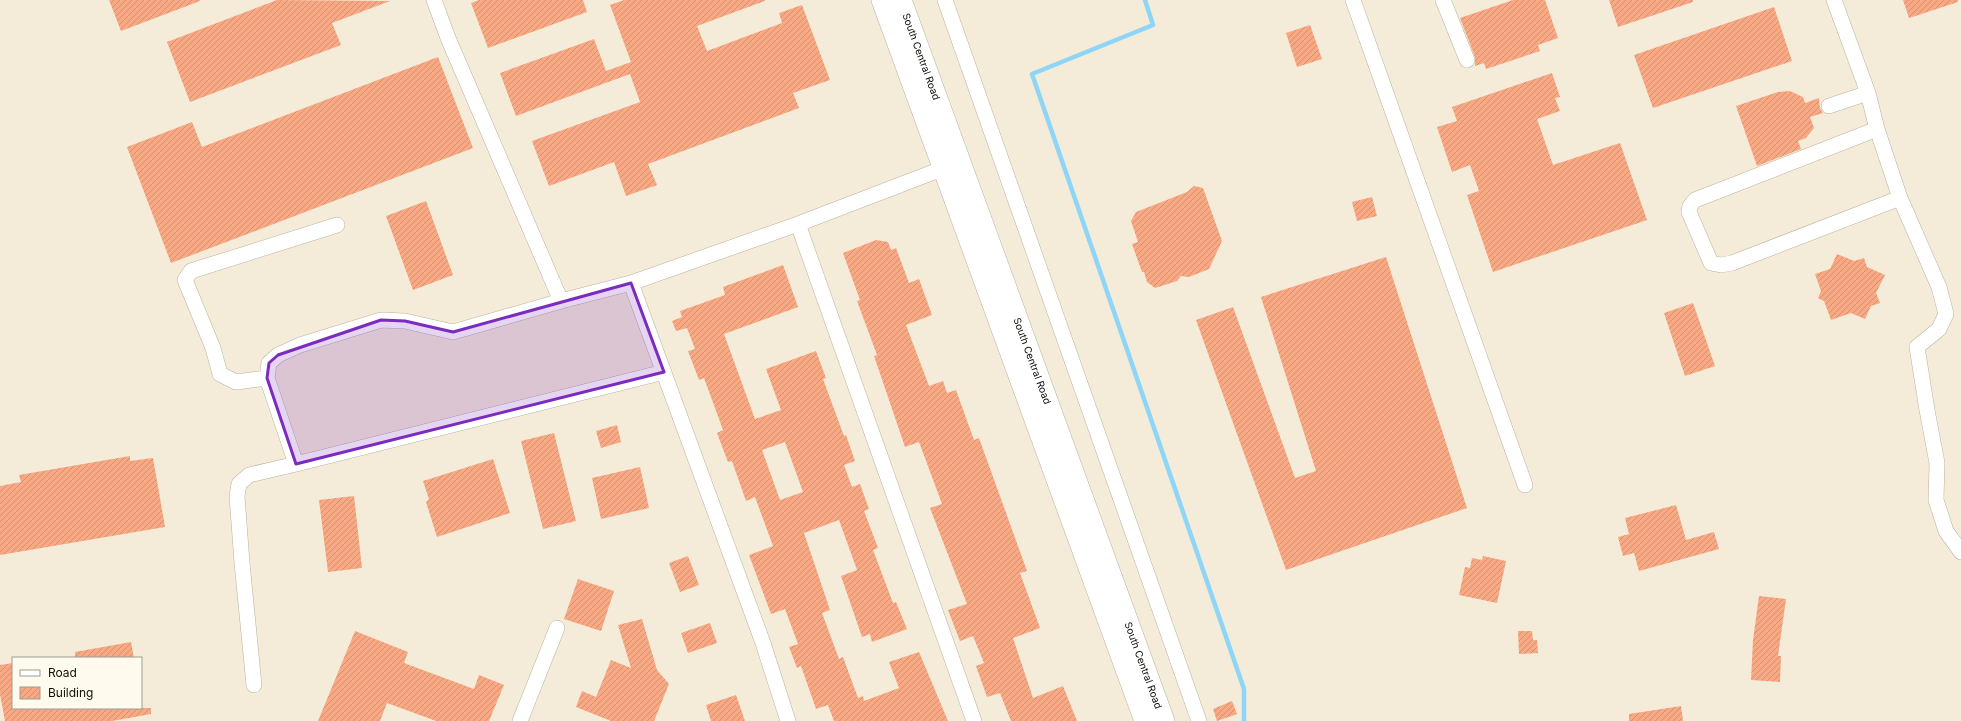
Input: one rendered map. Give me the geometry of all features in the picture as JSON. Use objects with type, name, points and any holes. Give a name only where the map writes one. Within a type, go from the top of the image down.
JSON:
[{"type":"main road","name":"South Central Road","points":[[882,0],[952,165],[1164,721]]},
{"type":"main road","name":"South Central Road","points":[[900,0],[952,165],[1145,721]]},
{"type":"street","points":[[434,0],[448,38],[561,301]]},
{"type":"street","points":[[945,0],[1199,721]]},
{"type":"street","points":[[1353,0],[1525,484]]},
{"type":"street","points":[[1443,0],[1467,60]]},
{"type":"street","points":[[1834,0],[1868,94],[1877,130],[1900,198],[1940,287],[1946,314],[1939,329],[1918,347],[1927,410],[1937,463],[1936,500],[1946,531],[1961,552]]},
{"type":"street","points":[[1829,106],[1868,94]]},
{"type":"street","points":[[1877,130],[1695,200],[1690,206],[1689,212],[1711,263],[1720,265],[1732,263],[1900,198]]},
{"type":"street","points":[[296,464],[267,378],[269,363],[278,355],[300,345],[381,320],[404,321],[453,332],[561,301],[631,283],[798,224],[952,165]]},
{"type":"street","points":[[798,224],[974,721]]},
{"type":"street","points":[[267,378],[236,382],[220,374],[213,348],[185,280],[191,271],[336,225]]},
{"type":"street","points":[[631,283],[763,643],[788,721]]},
{"type":"street","points":[[254,685],[237,496],[239,484],[250,476],[664,372]]},
{"type":"street","points":[[520,721],[557,628]]},
{"type":"highlighted area","points":[[631,283],[664,372],[296,464],[267,378],[269,363],[278,355],[381,320],[405,321],[453,332]]},
{"type":"building","points":[[109,0],[200,0],[200,1],[121,31]]},
{"type":"building","points":[[277,0],[390,1],[332,23],[341,45],[190,102],[167,42]]},
{"type":"building","points":[[479,0],[583,0],[587,12],[488,48],[471,3]]},
{"type":"building","points":[[624,0],[765,0],[697,26],[707,51],[782,23],[779,13],[802,5],[830,80],[793,93],[799,108],[648,164],[657,185],[626,196],[614,162],[549,186],[532,141],[640,102],[630,74],[516,116],[500,73],[594,39],[606,71],[631,62],[610,5]]},
{"type":"building","points":[[1513,0],[1545,0],[1558,38],[1538,45],[1540,51],[1486,69],[1484,63],[1475,66],[1475,57],[1460,18]]},
{"type":"building","points":[[1609,0],[1693,0],[1693,2],[1618,27]]},
{"type":"building","points":[[1903,0],[1958,0],[1958,2],[1909,18]]},
{"type":"building","points":[[1774,7],[1792,61],[1653,108],[1634,55]]},
{"type":"building","points":[[1310,25],[1322,59],[1297,67],[1286,33]]},
{"type":"building","points":[[438,57],[473,148],[171,263],[127,147],[192,122],[202,147]]},
{"type":"building","points":[[1552,73],[1560,97],[1555,98],[1560,111],[1537,119],[1553,165],[1620,143],[1647,220],[1493,272],[1467,195],[1479,191],[1470,165],[1452,172],[1437,127],[1457,121],[1452,107]]},
{"type":"building","points":[[1790,91],[1803,97],[1805,103],[1819,98],[1820,108],[1823,113],[1810,117],[1814,128],[1806,138],[1798,141],[1801,149],[1757,166],[1736,106],[1778,92]]},
{"type":"building","points":[[1194,186],[1203,188],[1222,241],[1209,269],[1189,277],[1181,276],[1177,281],[1155,288],[1147,282],[1144,272],[1142,272],[1132,244],[1138,242],[1131,221],[1136,212],[1187,192]]},
{"type":"building","points":[[1372,197],[1377,216],[1357,221],[1352,202]]},
{"type":"building","points":[[426,201],[453,275],[413,290],[386,216]]},
{"type":"building","points":[[876,240],[888,242],[891,250],[896,248],[909,283],[919,279],[932,315],[906,325],[929,386],[943,381],[947,393],[956,390],[974,440],[979,438],[1027,571],[1020,573],[1040,628],[1013,638],[1033,698],[1063,686],[1077,721],[1011,721],[1000,693],[987,697],[976,666],[984,663],[973,636],[960,641],[948,610],[967,604],[930,508],[942,504],[919,442],[905,447],[874,356],[877,355],[857,301],[860,300],[843,253]]},
{"type":"building","points":[[1837,254],[1854,261],[1864,258],[1867,267],[1885,275],[1876,293],[1880,303],[1871,306],[1865,319],[1851,313],[1831,320],[1824,301],[1818,298],[1821,291],[1815,274],[1830,269]]},
{"type":"building","points":[[1386,257],[1467,508],[1286,570],[1196,320],[1233,307],[1295,478],[1316,471],[1261,297]]},
{"type":"building","points":[[783,265],[798,307],[724,334],[755,419],[781,410],[766,369],[816,351],[826,378],[823,379],[855,461],[844,465],[852,487],[860,484],[869,509],[864,511],[878,548],[873,550],[893,603],[896,602],[907,629],[872,642],[870,634],[862,637],[841,576],[857,570],[839,520],[804,533],[830,610],[822,613],[839,659],[843,657],[858,698],[863,696],[864,701],[899,688],[889,662],[919,652],[948,721],[834,721],[828,705],[816,709],[801,666],[797,668],[789,647],[798,644],[785,609],[771,614],[749,555],[773,546],[755,497],[746,501],[732,461],[728,462],[717,433],[723,430],[704,378],[699,380],[688,351],[695,349],[687,328],[676,331],[672,321],[682,317],[680,311],[725,295],[723,287]],"holes":[[[785,442],[803,492],[780,500],[762,450]]]},
{"type":"building","points":[[1693,303],[1715,366],[1685,376],[1664,313]]},
{"type":"building","points":[[617,425],[621,442],[601,448],[596,431]]},
{"type":"building","points":[[554,433],[576,521],[543,529],[521,441]]},
{"type":"building","points":[[130,456],[130,461],[153,458],[165,527],[0,555],[0,486],[21,482],[19,475]]},
{"type":"building","points":[[493,459],[510,513],[437,537],[426,502],[429,499],[423,481]]},
{"type":"building","points":[[640,467],[649,508],[601,519],[592,478]]},
{"type":"building","points":[[354,496],[362,568],[328,572],[319,500]]},
{"type":"building","points":[[1676,505],[1686,540],[1714,532],[1719,549],[1639,571],[1634,553],[1623,556],[1618,537],[1629,534],[1625,518]]},
{"type":"building","points":[[688,556],[699,585],[680,592],[669,563]]},
{"type":"building","points":[[1483,556],[1506,561],[1497,603],[1459,595],[1465,567],[1470,568],[1472,558],[1482,560]]},
{"type":"building","points":[[578,579],[614,591],[601,631],[564,619]]},
{"type":"building","points":[[1759,596],[1786,599],[1778,656],[1781,656],[1780,682],[1751,680],[1753,640]]},
{"type":"building","points":[[642,619],[657,670],[669,684],[654,721],[611,721],[576,707],[582,691],[596,697],[611,660],[631,668],[618,625]]},
{"type":"building","points":[[710,623],[717,643],[688,653],[681,633]]},
{"type":"building","points":[[355,631],[408,652],[404,663],[474,689],[479,675],[504,685],[489,721],[436,721],[387,703],[380,721],[318,721]]},
{"type":"building","points":[[1518,631],[1532,631],[1533,640],[1537,640],[1538,653],[1519,654]]},
{"type":"building","points":[[131,642],[134,657],[75,657],[75,652]]},
{"type":"building","points":[[12,663],[12,709],[151,708],[151,714],[112,721],[5,721],[0,694],[0,665]]},
{"type":"building","points":[[736,695],[745,721],[711,721],[706,705]]},
{"type":"building","points":[[1232,701],[1237,714],[1217,721],[1213,709]]},
{"type":"building","points":[[1681,706],[1683,721],[1629,721],[1629,714]]},
{"type":"waterway","points":[[1145,0],[1153,25],[1032,74],[1244,689],[1244,721]]}]
